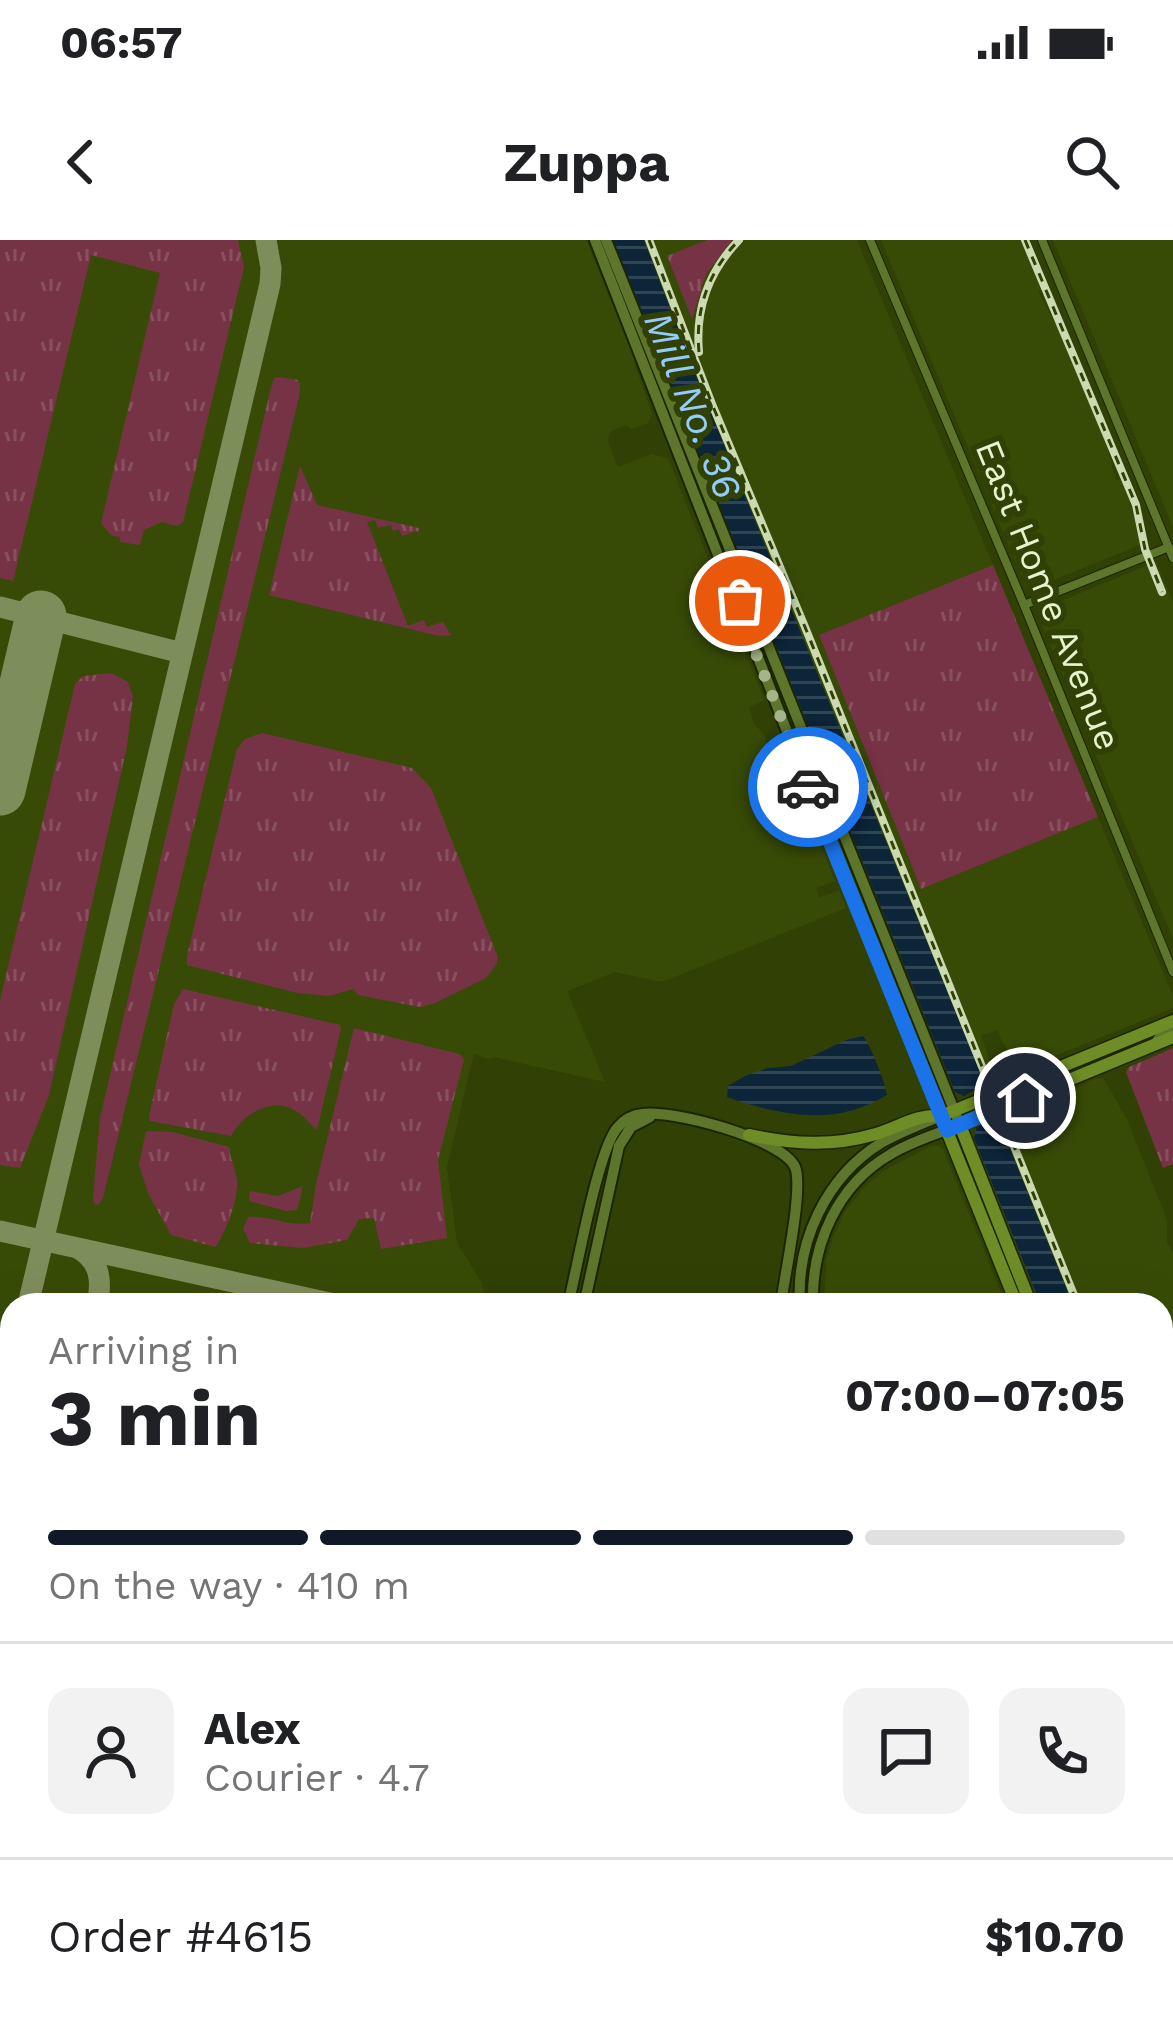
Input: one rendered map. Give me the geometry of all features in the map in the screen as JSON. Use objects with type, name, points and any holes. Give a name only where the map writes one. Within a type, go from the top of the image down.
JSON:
[{"type":"main road","points":[[595,240],[783,679],[1013,1293]]},
{"type":"main road","points":[[606,240],[675,426],[690,486],[948,1113]]},
{"type":"main road","points":[[690,486],[733,578],[744,584]]},
{"type":"main road","points":[[735,600],[744,606],[761,646],[783,679]]},
{"type":"main road","points":[[800,1293],[801,1267],[819,1211],[856,1162],[882,1142],[977,1101],[1173,1029]]},
{"type":"main road","points":[[814,1293],[827,1226],[841,1201],[880,1161],[1154,1045],[1173,1029]]},
{"type":"main road","points":[[571,1293],[610,1138],[630,1118],[665,1115],[795,1143],[828,1143],[869,1136],[925,1114],[948,1113]]},
{"type":"main road","points":[[587,1293],[619,1146],[631,1127],[665,1115]]},
{"type":"main road","points":[[953,1127],[1026,1293]]},
{"type":"main road","points":[[749,1135],[785,1153],[798,1177],[783,1293]]},
{"type":"street","name":"East Home Avenue","points":[[870,240],[1173,972]]},
{"type":"street","points":[[1042,240],[1173,558]]},
{"type":"street","points":[[1024,605],[1168,547]]},
{"type":"shaded area","points":[[0,240],[586,240],[635,358],[652,414],[648,423],[611,431],[607,440],[618,467],[651,454],[668,458],[764,700],[749,707],[779,775],[769,798],[775,812],[803,801],[835,881],[816,888],[819,898],[839,890],[846,908],[662,982],[615,972],[567,991],[605,1082],[474,1053],[447,1167],[457,1243],[484,1293],[0,1293]]},
{"type":"shaded area","points":[[644,240],[707,240],[667,257],[692,317],[706,274],[732,240],[857,240],[993,565],[819,635],[921,889],[1098,817],[1173,996],[1173,1008],[1018,1071],[997,1030],[981,1036],[997,1079],[985,1084]]},
{"type":"shaded area","points":[[881,240],[1021,240],[1042,289],[1038,292],[1061,333],[1104,436],[1116,480],[1122,479],[1126,489],[1142,544],[1027,589]]},
{"type":"shaded area","points":[[1053,240],[1173,240],[1173,527],[1087,321]]},
{"type":"shaded area","points":[[1156,562],[1173,602],[1173,939],[1037,614]]},
{"type":"shaded area","points":[[1104,1079],[1127,1120],[1167,1220],[1173,1293],[1068,1293],[998,1119]]},
{"type":"shaded area","points":[[931,1146],[943,1149],[1001,1293],[825,1293],[826,1261],[845,1211],[885,1170]]},
{"type":"green space","points":[[0,240],[238,240],[244,267],[183,522],[177,526],[162,522],[144,530],[140,545],[120,542],[101,523],[160,273],[91,255],[13,581],[0,578]]},
{"type":"green space","points":[[707,240],[732,240],[706,274],[692,319],[667,256]]},
{"type":"green space","points":[[278,377],[298,380],[299,397],[98,1205],[93,1197],[100,1118],[270,392]]},
{"type":"green space","points":[[300,466],[317,505],[419,528],[418,534],[402,536],[391,525],[378,528],[375,520],[367,522],[408,626],[424,620],[427,627],[443,622],[451,635],[439,636],[269,595]]},
{"type":"green space","points":[[993,565],[1098,817],[921,889],[819,635]]},
{"type":"green space","points":[[111,673],[128,682],[133,697],[127,746],[49,1095],[20,1168],[0,1165],[0,1000],[75,684],[83,676]]},
{"type":"green space","points":[[262,733],[412,768],[431,788],[497,955],[486,978],[420,1007],[358,995],[353,989],[329,996],[298,993],[187,965],[237,749],[245,739]]},
{"type":"green space","points":[[183,989],[340,1025],[317,1130],[299,1113],[277,1105],[250,1114],[231,1136],[150,1121],[174,1004]]},
{"type":"green space","points":[[354,1028],[464,1059],[438,1160],[447,1238],[381,1249],[374,1218],[359,1219],[347,1240],[303,1248],[250,1243],[243,1229],[248,1217],[310,1223]]},
{"type":"green space","points":[[1173,1048],[1173,1164],[1163,1168],[1126,1072]]},
{"type":"green space","points":[[146,1131],[172,1132],[229,1147],[237,1187],[215,1247],[171,1235],[148,1193],[139,1164]]},
{"type":"green space","points":[[303,1186],[297,1210],[249,1201],[250,1191],[278,1196]]},
{"type":"water","name":"Mill No. 36","points":[[613,240],[644,240],[985,1084],[964,1096],[955,1092]]},
{"type":"water","points":[[863,1036],[887,1095],[868,1105],[808,1115],[727,1097],[728,1086],[745,1076],[791,1066]]},
{"type":"water","points":[[998,1119],[1068,1293],[1036,1293],[974,1138],[977,1127]]},
{"type":"taxiway","points":[[31,1293],[270,284],[266,240]]},
{"type":"taxiway","points":[[0,607],[182,653]]},
{"type":"taxiway","points":[[0,1231],[284,1293]]},
{"type":"taxiway","points":[[79,1249],[98,1273],[98,1293]]},
{"type":"runway","points":[[0,790],[41,616]]},
{"type":"railway","points":[[649,240],[1073,1293]]},
{"type":"railway","points":[[699,352],[699,320],[706,291],[739,240]]},
{"type":"railway","points":[[1025,240],[1136,505],[1145,549],[1162,592]]},
{"type":"way so far","points":[[740,601],[735,600],[808,787]]},
{"type":"route","points":[[808,787],[947,1130],[1025,1098]]}]
